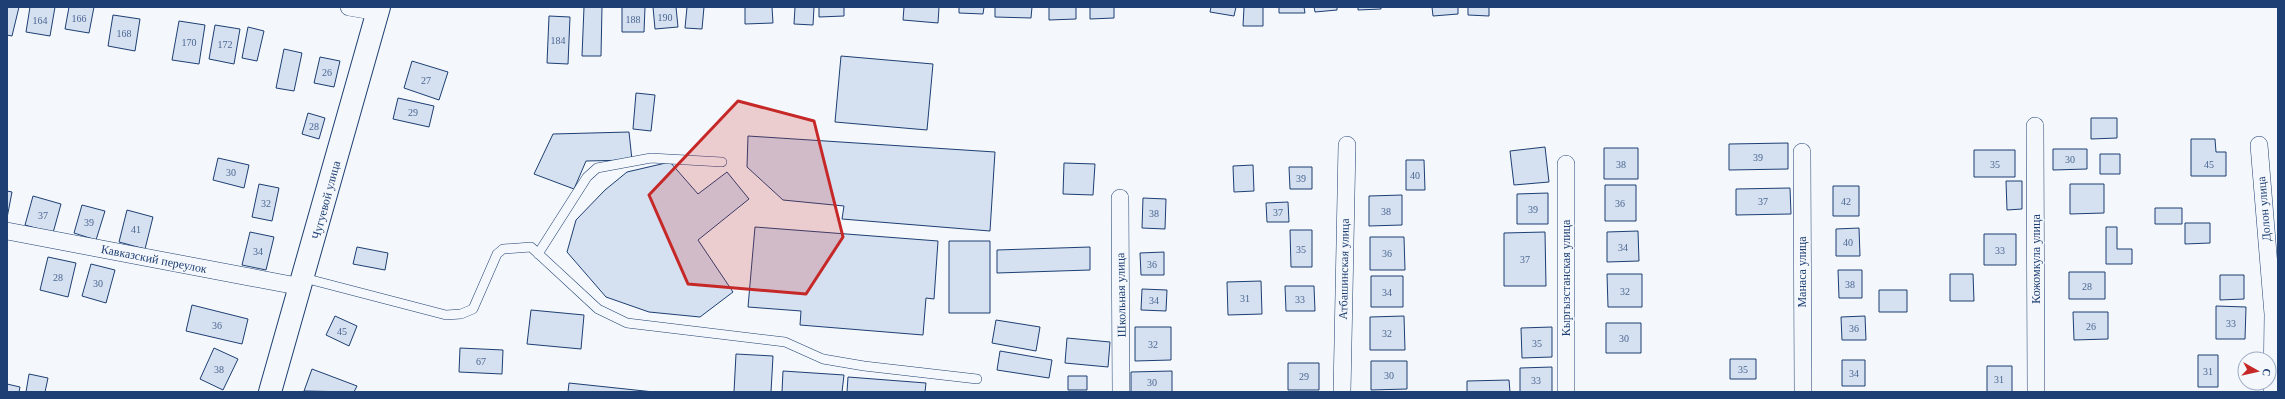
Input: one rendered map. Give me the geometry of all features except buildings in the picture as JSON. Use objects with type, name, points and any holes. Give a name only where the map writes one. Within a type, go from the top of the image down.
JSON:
[{"type":"street","points":[[349,7],[379,9]]},
{"type":"street","name":"Чугуевой улица","points":[[270,392],[303,283],[379,9]]},
{"type":"street","name":"Кожомкула улица","points":[[2035,126],[2036,392]]},
{"type":"street","name":"Атбашинская улица","points":[[1342,392],[1347,145]]},
{"type":"street","name":"Долон улица","points":[[2259,145],[2273,314],[2272,392]]},
{"type":"street","name":"Манаса улица","points":[[1802,152],[1802,392]]},
{"type":"street","name":"Кыргызстанская улица","points":[[1566,164],[1566,392]]},
{"type":"street","name":"Школьная улица","points":[[1120,198],[1121,392]]},
{"type":"street","name":"Кавказский переулок","points":[[7,231],[303,283]]},
{"type":"lane","points":[[538,254],[588,177],[597,168],[651,158],[722,162]]},
{"type":"lane","points":[[303,283],[446,315],[461,314],[473,309],[497,254],[503,249],[531,247],[598,309],[627,323],[785,342],[823,359],[864,366],[977,379]]},
{"type":"highlighted area","points":[[738,101],[814,121],[843,237],[806,294],[688,284],[649,195]]}]
